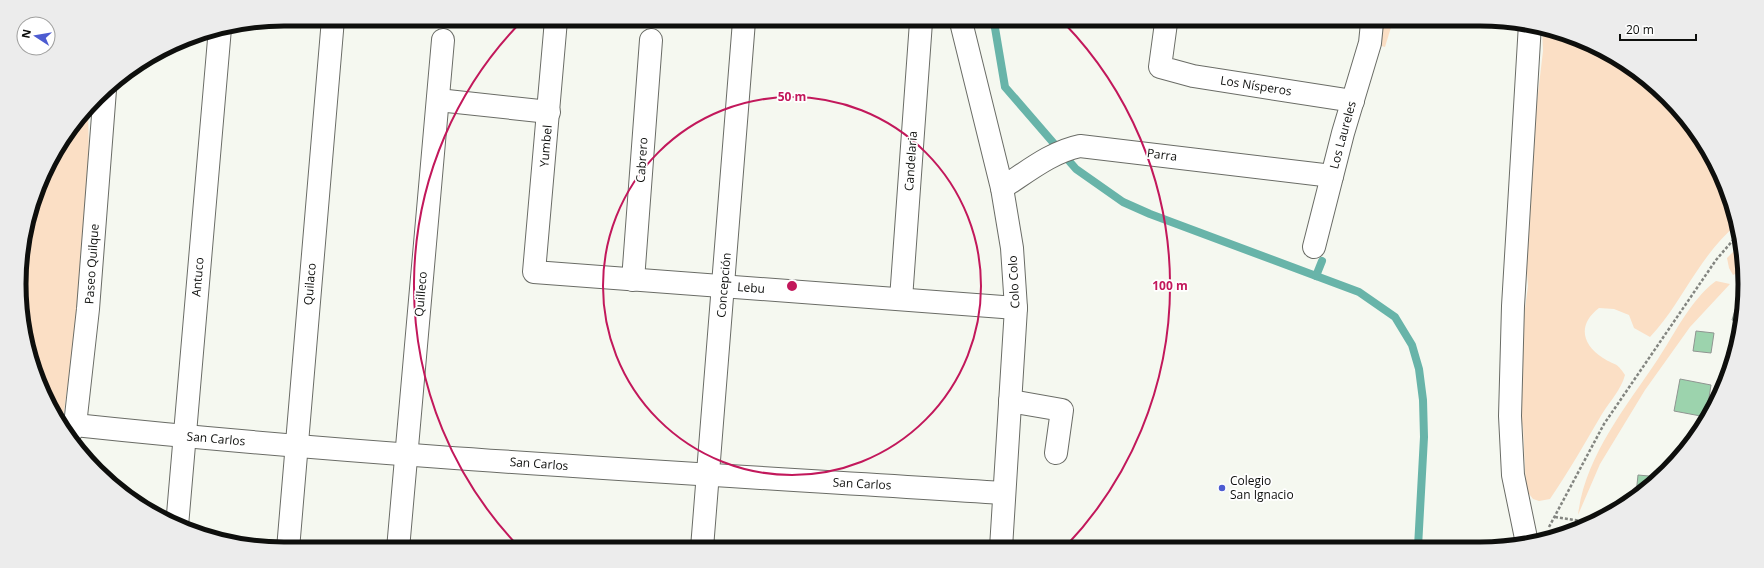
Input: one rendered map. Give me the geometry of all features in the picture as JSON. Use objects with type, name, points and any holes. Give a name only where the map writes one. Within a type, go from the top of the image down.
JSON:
[{"type":"street","name":"Quilaco","points":[[289,542],[332,26]]},
{"type":"street","name":"Yumbel","points":[[534,272],[556,26]]},
{"type":"street","name":"Concepción","points":[[702,542],[744,26]]},
{"type":"street","name":"Candelaria","points":[[901,299],[921,26]]},
{"type":"street","name":"Colo Colo","points":[[962,26],[1002,188],[1012,248],[1016,308],[1000,542]]},
{"type":"street","name":"Los Nísperos","points":[[1166,26],[1160,67],[1193,76],[1353,101]]},
{"type":"street","name":"Los Laureles","points":[[1314,247],[1332,176],[1370,43],[1372,26]]},
{"type":"street","points":[[1526,538],[1513,475],[1510,416],[1513,306],[1530,31]]},
{"type":"street","name":"Antuco","points":[[178,519],[219,34]]},
{"type":"street","name":"Quilleco","points":[[399,542],[444,40]]},
{"type":"street","name":"Cabrero","points":[[633,280],[651,40]]},
{"type":"street","name":"Paseo Quilque","points":[[72,431],[88,309],[104,100]]},
{"type":"street","points":[[438,100],[549,112]]},
{"type":"street","name":"Parra","points":[[1002,188],[1060,152],[1080,146],[1332,176]]},
{"type":"street","name":"Lebu","points":[[534,272],[1016,308]]},
{"type":"street","points":[[1010,401],[1062,410],[1056,453]]},
{"type":"street","name":"San Carlos","points":[[72,431],[184,436],[407,455],[1004,493]]},
{"type":"path","points":[[1547,531],[1604,424],[1716,260],[1734,239]]},
{"type":"path","points":[[1554,517],[1581,521]]},
{"type":"shaded area","points":[[1372,26],[1391,26],[1385,47],[1370,43]]},
{"type":"shaded area","points":[[1542,34],[1563,40],[1594,53],[1623,69],[1650,90],[1674,114],[1695,141],[1718,185],[1732,229],[1701,265],[1669,313],[1650,337],[1634,328],[1629,315],[1614,309],[1599,308],[1592,314],[1585,327],[1585,334],[1590,347],[1617,366],[1625,375],[1618,391],[1602,414],[1550,499],[1539,501],[1533,499],[1526,490],[1523,428],[1519,410],[1524,316],[1528,286],[1525,246],[1530,204],[1532,144],[1543,51]]},
{"type":"shaded area","points":[[88,116],[89,157],[77,322],[63,417],[46,383],[31,334],[28,318],[26,284],[28,250],[35,217],[46,185],[69,141]]},
{"type":"shaded area","points":[[1736,249],[1737,273],[1733,275],[1729,268],[1727,258]]},
{"type":"shaded area","points":[[1716,281],[1730,284],[1690,327],[1645,390],[1600,464],[1578,515],[1582,493],[1589,472],[1598,452],[1620,414],[1658,359],[1691,307]]},
{"type":"building","points":[[1737,305],[1735,321],[1732,320]]},
{"type":"building","points":[[1696,331],[1714,333],[1711,353],[1693,351]]},
{"type":"building","points":[[1680,379],[1711,385],[1708,403],[1701,416],[1674,411]]},
{"type":"building","points":[[1638,475],[1652,476],[1650,478],[1636,489]]},
{"type":"waterway","points":[[995,26],[1005,87],[1076,169],[1123,202],[1150,214],[1359,292],[1395,317],[1412,345],[1419,369],[1423,400],[1424,437],[1418,542]]},
{"type":"waterway","points":[[1316,276],[1322,261]]},
{"type":"place","name":"Colegio San Ignacio","points":[[1222,488]]}]
